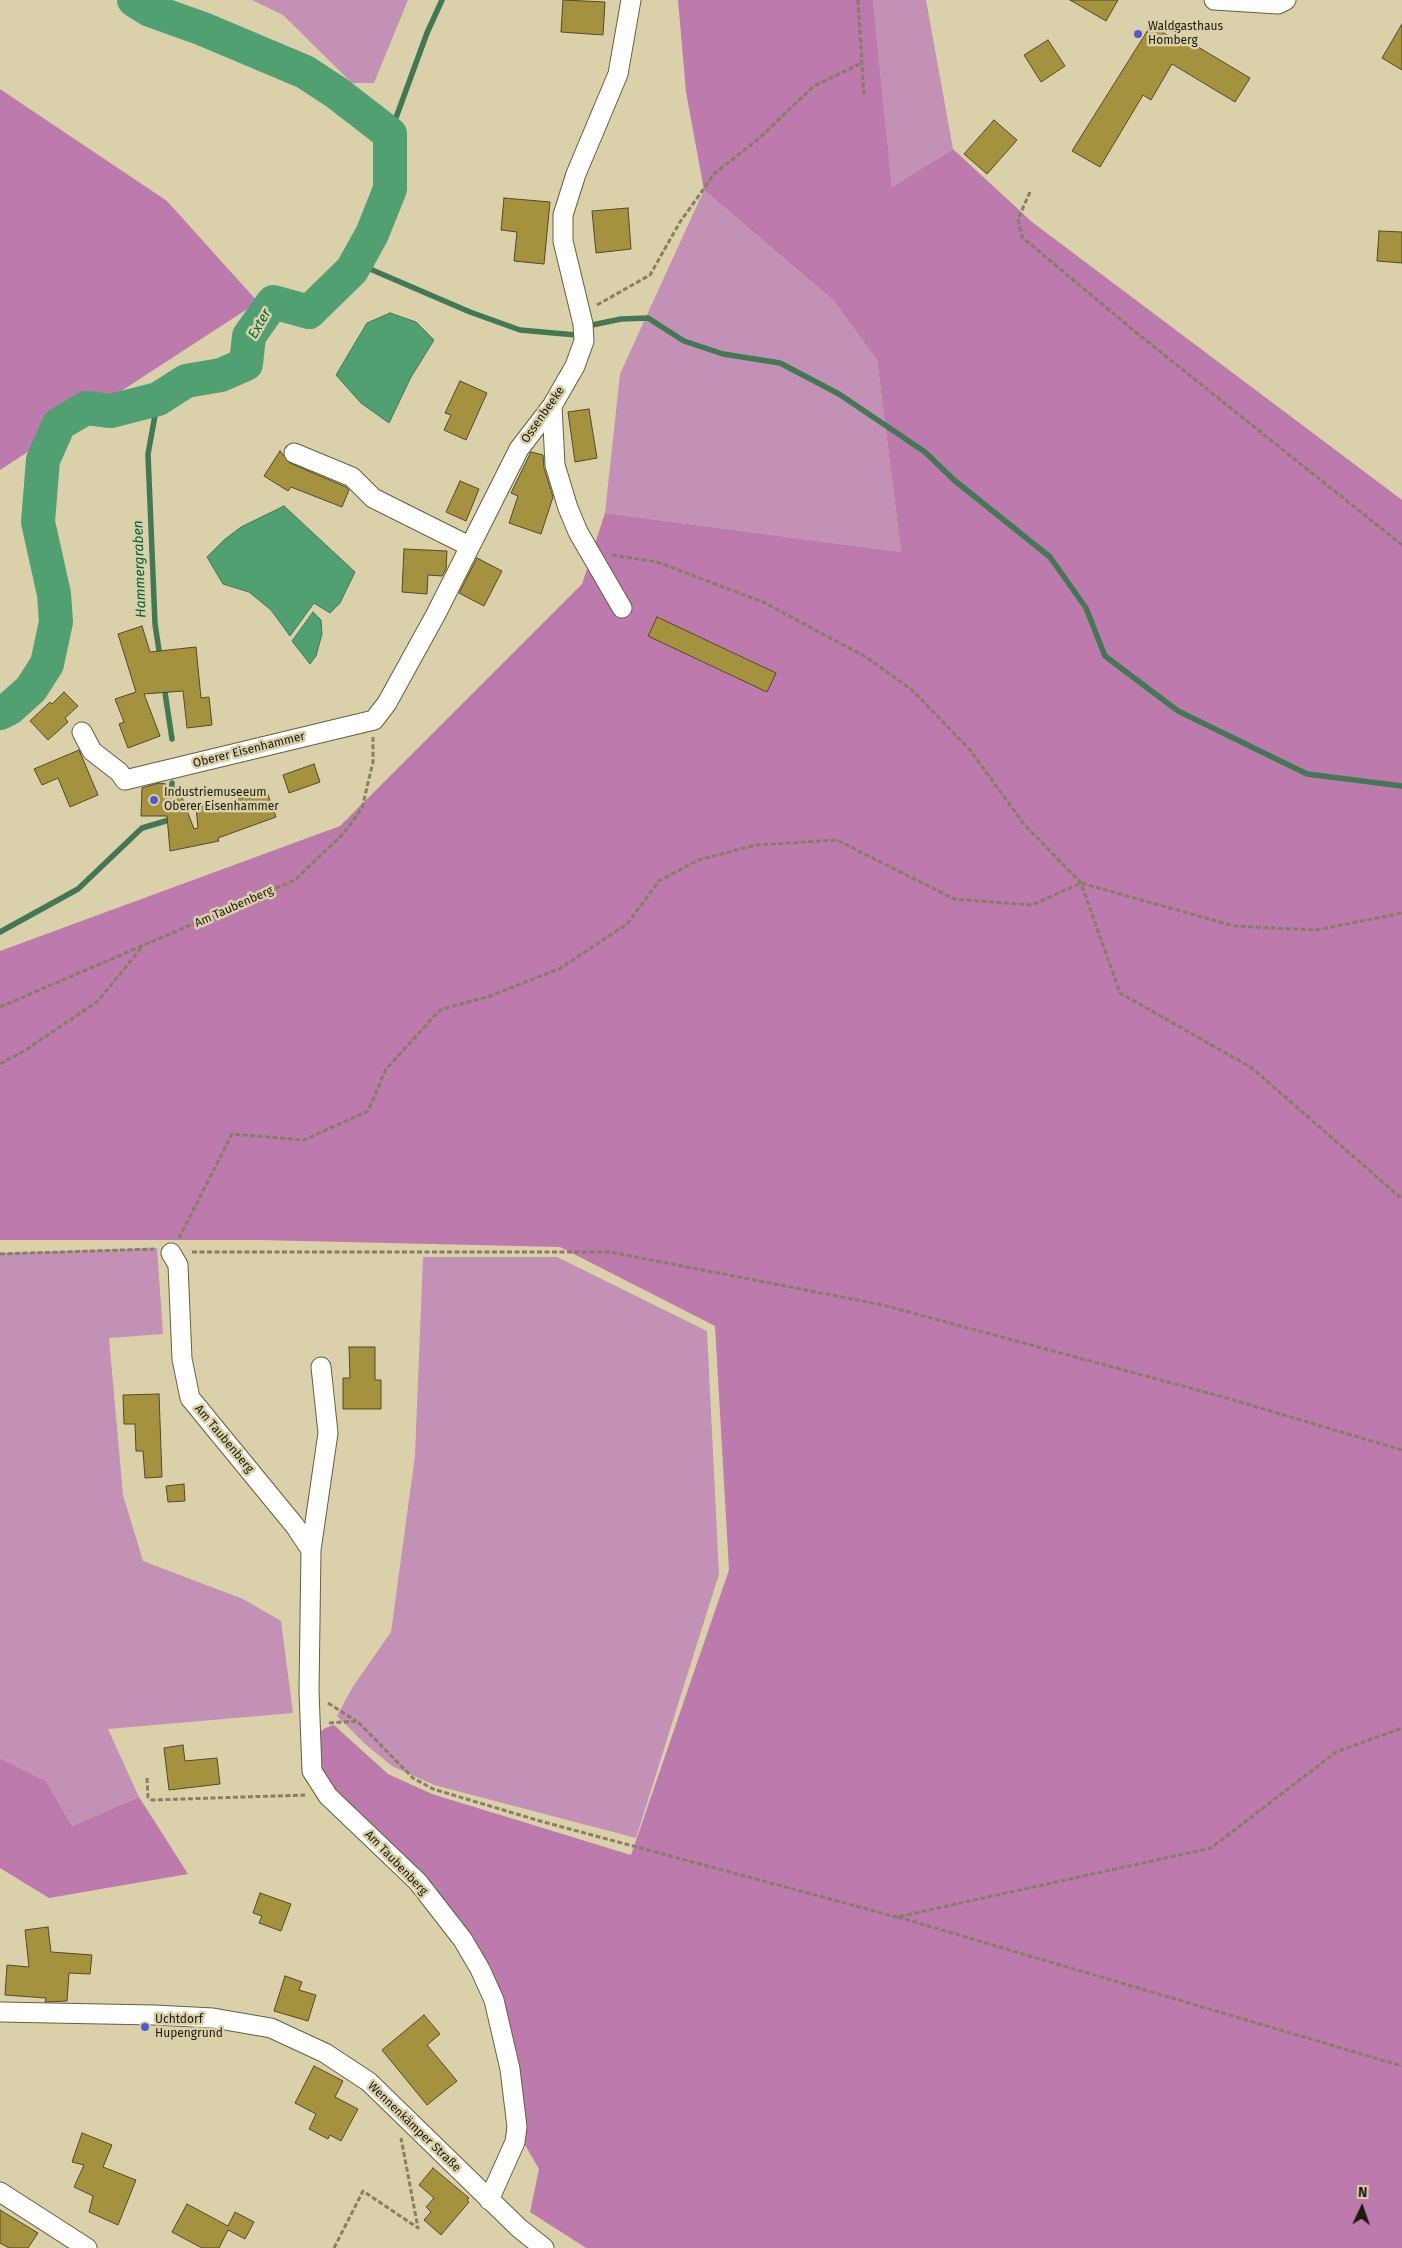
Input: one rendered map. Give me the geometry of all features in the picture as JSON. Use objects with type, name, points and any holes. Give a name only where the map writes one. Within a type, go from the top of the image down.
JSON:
[{"type":"street","name":"Ossenbeeke","points":[[374,720],[387,703],[432,622],[519,449],[552,406],[575,366],[584,341],[584,324],[563,241],[564,215],[576,174],[618,74],[631,0]]},
{"type":"street","points":[[1214,0],[1278,4],[1286,0]]},
{"type":"street","points":[[552,406],[555,465],[568,508],[578,532],[622,608]]},
{"type":"street","points":[[294,453],[352,477],[374,498],[469,546]]},
{"type":"street","name":"Oberer Eisenhammer","points":[[82,732],[92,751],[119,772],[125,780],[374,720]]},
{"type":"street","name":"Am Taubenberg","points":[[171,1253],[178,1264],[182,1360],[190,1398],[295,1526],[311,1550]]},
{"type":"street","name":"Am Taubenberg","points":[[321,1367],[328,1433],[311,1550],[309,1741],[312,1771],[328,1796],[418,1882],[463,1940],[480,1969],[494,2000],[510,2070],[518,2127],[515,2142],[489,2200]]},
{"type":"street","name":"Wennenkämper Straße","points":[[0,2012],[164,2015],[213,2018],[272,2028],[325,2053],[369,2082],[489,2200],[544,2248]]},
{"type":"street","points":[[0,2192],[87,2248]]},
{"type":"path","points":[[858,0],[864,96]]},
{"type":"path","points":[[581,314],[650,274],[680,222],[715,173],[757,140],[814,86],[862,63]]},
{"type":"path","points":[[1030,192],[1018,219],[1022,236],[1133,330],[1402,545]]},
{"type":"path","points":[[589,551],[656,562],[763,602],[866,657],[912,690],[971,751],[1023,824],[1081,883],[1120,993],[1252,1068],[1402,1198]]},
{"type":"path","name":"Am Taubenberg","points":[[0,1007],[295,880],[344,833],[362,808],[373,762],[374,720]]},
{"type":"path","points":[[171,1253],[232,1134],[304,1140],[368,1111],[386,1069],[440,1010],[490,996],[559,969],[627,924],[659,881],[698,860],[756,845],[837,840],[954,899],[1032,905],[1081,883],[1234,926],[1316,930],[1402,913]]},
{"type":"path","points":[[0,1064],[24,1051],[98,1001],[143,946]]},
{"type":"path","points":[[0,1254],[160,1249],[171,1253],[610,1252],[883,1305],[1216,1395],[1402,1450]]},
{"type":"path","points":[[309,1691],[357,1721],[413,1778],[433,1790],[540,1821],[897,1917],[1402,2066]]},
{"type":"path","points":[[309,1741],[317,1728],[327,1724],[357,1721]]},
{"type":"path","points":[[897,1917],[1211,1848],[1336,1752],[1402,1728]]},
{"type":"path","points":[[146,1778],[148,1797],[152,1800],[214,1796],[328,1796]]},
{"type":"path","points":[[334,2248],[363,2191],[418,2228],[401,2142],[404,2117]]},
{"type":"shaded area","points":[[252,0],[408,0],[374,83],[352,83],[283,15]]},
{"type":"shaded area","points":[[678,0],[873,0],[892,187],[953,149],[1032,222],[1402,500],[1402,2248],[586,2248],[530,2212],[539,2169],[521,2138],[498,1999],[317,1769],[314,1737],[325,1728],[334,1725],[388,1774],[432,1794],[631,1855],[729,1570],[715,1326],[560,1247],[260,1240],[0,1240],[0,951],[340,826],[582,584],[605,513],[901,552],[877,360],[833,300],[704,190],[686,92]]},
{"type":"shaded area","points":[[873,0],[926,0],[953,149],[892,187]]},
{"type":"shaded area","points":[[0,89],[167,201],[258,302],[0,470]]},
{"type":"shaded area","points":[[704,190],[833,300],[877,360],[901,552],[605,513],[620,374]]},
{"type":"shaded area","points":[[390,313],[416,322],[434,340],[411,377],[389,423],[361,403],[336,375],[367,323]]},
{"type":"shaded area","points":[[284,506],[355,572],[340,603],[330,613],[314,603],[290,636],[271,610],[249,592],[223,584],[207,557],[241,527]]},
{"type":"shaded area","points":[[313,612],[321,620],[322,634],[316,656],[310,664],[292,641]]},
{"type":"shaded area","points":[[157,1248],[163,1334],[109,1338],[123,1495],[143,1561],[243,1599],[281,1621],[293,1713],[108,1729],[139,1797],[72,1826],[46,1781],[0,1758],[0,1253]]},
{"type":"shaded area","points":[[423,1257],[557,1257],[707,1331],[719,1574],[636,1838],[434,1785],[392,1766],[365,1744],[337,1716],[352,1688],[391,1632],[415,1456]]},
{"type":"shaded area","points":[[0,1758],[46,1781],[72,1826],[139,1797],[188,1874],[49,1898],[0,1868]]},
{"type":"building","points":[[563,0],[605,2],[603,35],[561,32]]},
{"type":"building","points":[[1070,0],[1118,0],[1106,21]]},
{"type":"building","points":[[1402,24],[1402,70],[1382,58]]},
{"type":"building","points":[[1151,25],[1185,46],[1188,41],[1250,78],[1235,102],[1172,64],[1151,100],[1143,95],[1100,167],[1072,151]]},
{"type":"building","points":[[1048,40],[1065,66],[1041,82],[1024,55]]},
{"type":"building","points":[[994,120],[1017,140],[987,174],[964,154]]},
{"type":"building","points":[[504,198],[550,202],[544,264],[514,261],[517,232],[501,230]]},
{"type":"building","points":[[628,208],[631,249],[596,253],[592,211]]},
{"type":"building","points":[[1379,231],[1402,232],[1402,263],[1377,261]]},
{"type":"building","points":[[460,381],[487,393],[466,440],[444,430],[451,415],[445,413]]},
{"type":"building","points":[[589,409],[597,458],[575,462],[568,412]]},
{"type":"building","points":[[280,451],[290,463],[346,487],[349,490],[342,507],[291,487],[288,491],[264,476]]},
{"type":"building","points":[[531,452],[543,455],[544,468],[553,497],[541,534],[509,523],[518,496],[511,493]]},
{"type":"building","points":[[460,481],[479,489],[466,521],[446,512]]},
{"type":"building","points":[[404,549],[447,551],[446,569],[442,576],[428,575],[427,594],[402,592]]},
{"type":"building","points":[[477,558],[502,571],[484,606],[459,593]]},
{"type":"building","points":[[657,617],[776,673],[767,692],[648,636]]},
{"type":"building","points":[[142,626],[150,652],[196,647],[201,698],[209,697],[212,725],[187,728],[183,691],[144,694],[160,736],[128,748],[119,724],[124,722],[115,699],[136,692],[118,634]]},
{"type":"building","points":[[64,692],[78,706],[65,718],[68,722],[48,740],[30,721]]},
{"type":"building","points":[[79,750],[98,795],[70,807],[58,778],[42,785],[34,769]]},
{"type":"building","points":[[314,764],[320,782],[289,793],[283,775]]},
{"type":"building","points":[[159,783],[166,784],[166,789],[178,787],[194,829],[198,828],[196,807],[230,802],[266,789],[276,817],[218,838],[219,841],[170,851],[167,816],[141,816],[142,788]]},
{"type":"building","points":[[349,1347],[375,1347],[375,1380],[381,1380],[381,1409],[343,1409],[343,1378],[350,1378]]},
{"type":"building","points":[[159,1394],[162,1477],[145,1478],[143,1451],[136,1451],[135,1424],[124,1424],[123,1395]]},
{"type":"building","points":[[184,1484],[185,1501],[168,1502],[166,1486]]},
{"type":"building","points":[[183,1745],[185,1761],[217,1758],[220,1784],[169,1790],[164,1748]]},
{"type":"building","points":[[260,1893],[291,1904],[281,1931],[259,1923],[262,1916],[253,1913]]},
{"type":"building","points":[[48,1927],[51,1952],[92,1955],[90,1974],[69,1973],[67,2001],[45,2002],[46,1998],[5,1995],[7,1965],[29,1967],[25,1930]]},
{"type":"building","points":[[285,1976],[302,1982],[299,1990],[316,1995],[308,2021],[274,2011]]},
{"type":"building","points":[[424,2015],[440,2034],[427,2045],[457,2081],[427,2105],[382,2050]]},
{"type":"building","points":[[314,2066],[343,2081],[335,2097],[358,2109],[341,2141],[330,2135],[328,2139],[309,2129],[316,2114],[295,2103]]},
{"type":"building","points":[[82,2133],[112,2145],[103,2167],[136,2180],[118,2225],[89,2212],[93,2196],[74,2187],[84,2165],[72,2162]]},
{"type":"building","points":[[433,2168],[469,2198],[467,2200],[469,2202],[441,2235],[424,2220],[431,2212],[426,2207],[434,2198],[419,2185]]},
{"type":"building","points":[[187,2204],[228,2226],[235,2212],[254,2222],[245,2239],[228,2230],[219,2248],[202,2248],[172,2232]]},
{"type":"building","points":[[0,2210],[38,2233],[28,2248],[9,2248],[0,2243]]},
{"type":"waterway","name":"Exter","points":[[0,713],[10,708],[31,689],[47,664],[56,622],[54,594],[38,522],[43,460],[59,424],[86,408],[111,411],[158,399],[186,381],[221,375],[246,364],[249,336],[273,302],[309,312],[352,270],[372,234],[390,189],[390,134],[337,93],[305,72],[203,29],[150,10],[134,0]]},
{"type":"waterway","points":[[390,134],[427,33],[442,0]]},
{"type":"waterway","points":[[356,263],[470,312],[520,330],[576,335]]},
{"type":"waterway","points":[[592,325],[621,319],[648,318],[684,341],[723,354],[780,363],[839,394],[925,452],[954,480],[1050,557],[1086,608],[1105,656],[1178,711],[1307,774],[1402,786]]},
{"type":"waterway","name":"Hammergraben","points":[[158,399],[148,454],[155,624],[160,657]]},
{"type":"waterway","name":"Hammergraben","points":[[164,686],[172,739]]},
{"type":"waterway","name":"Hammergraben","points":[[171,794],[172,783]]},
{"type":"waterway","name":"Hammergraben","points":[[0,932],[78,889],[142,828],[169,820],[170,815]]},
{"type":"place","name":"Waldgasthaus Homberg","points":[[1138,34]]},
{"type":"place","name":"Industriemuseeum Oberer Eisenhammer","points":[[154,800]]},
{"type":"place","name":"Uchtdorf Hupengrund","points":[[145,2027]]}]
